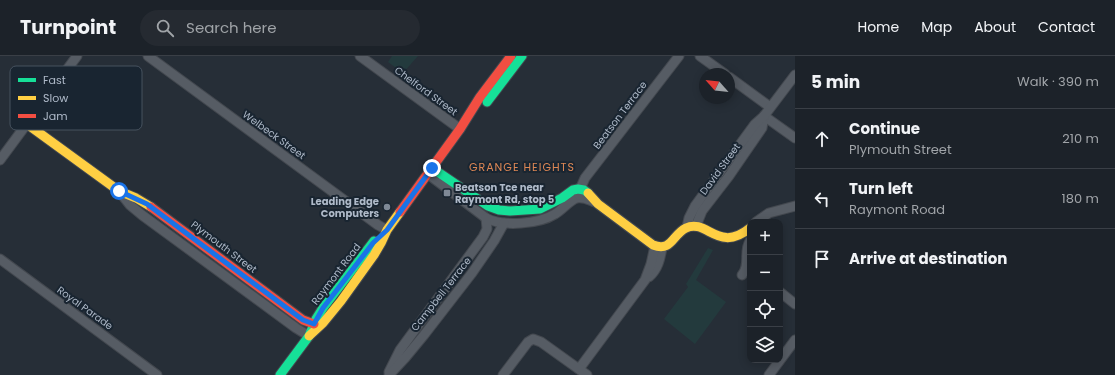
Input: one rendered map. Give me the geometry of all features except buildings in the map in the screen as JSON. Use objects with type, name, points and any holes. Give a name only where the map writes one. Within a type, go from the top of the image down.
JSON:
[{"type":"street","points":[[70,66],[77,56]]},
{"type":"street","name":"Welbeck Street","points":[[148,56],[378,225],[387,230]]},
{"type":"street","name":"Chelford Street","points":[[360,56],[460,129]]},
{"type":"street","name":"Raymont Road","points":[[309,336],[323,308],[373,243],[387,230],[460,129],[480,97],[511,56]]},
{"type":"street","name":"Raymont Road","points":[[460,129],[486,103],[522,56]]},
{"type":"street","name":"Beatson Terrace","points":[[467,197],[486,218],[494,222],[528,222],[547,218],[557,213],[579,194],[585,178],[679,56]]},
{"type":"street","points":[[700,56],[716,68]]},
{"type":"street","name":"David Street","points":[[658,247],[668,246],[679,233],[691,226],[729,176],[762,128],[764,116],[795,75]]},
{"type":"street","points":[[735,81],[770,107]]},
{"type":"street","points":[[764,116],[795,138]]},
{"type":"street","points":[[0,160],[22,130]]},
{"type":"street","name":"Plymouth Street","points":[[35,130],[119,191],[147,204],[303,320],[314,324]]},
{"type":"street","name":"Beatson Terrace","points":[[430,171],[467,197],[493,209],[510,211],[540,209],[562,198],[573,190],[579,194]]},
{"type":"street","name":"Plymouth Street","points":[[119,191],[130,205],[142,216],[309,336]]},
{"type":"street","points":[[579,194],[588,192],[598,204],[658,247],[645,280],[579,369]]},
{"type":"street","points":[[762,219],[772,212],[795,206]]},
{"type":"street","name":"Campbell Terrace","points":[[389,375],[400,350],[487,230],[486,218]]},
{"type":"street","name":"Campbell Terrace","points":[[389,375],[424,335],[475,269],[504,223]]},
{"type":"street","points":[[691,226],[728,238],[741,235],[747,230]]},
{"type":"street","name":"Raymont Road","points":[[280,375],[309,336],[332,314],[380,247],[387,230]]},
{"type":"street","points":[[482,238],[492,242]]},
{"type":"street","points":[[742,275],[746,267],[747,248]]},
{"type":"street","name":"Royal Parade","points":[[0,259],[157,375]]},
{"type":"street","points":[[783,294],[795,304]]},
{"type":"street","points":[[503,375],[528,342],[532,339],[535,339],[563,357],[587,375]]},
{"type":"street","points":[[769,375],[795,340]]},
{"type":"green space","points":[[392,56],[418,56],[403,73],[388,62]]},
{"type":"green space","points":[[708,248],[713,250],[696,280],[726,302],[695,344],[664,319],[688,287],[686,284]]},
{"type":"traffic: fast","points":[[487,102],[522,56]]},
{"type":"traffic: fast","points":[[432,168],[488,206],[499,210],[510,211],[540,209],[562,198],[573,190],[584,190],[588,193]]},
{"type":"traffic: fast","points":[[280,375],[309,336],[316,319],[323,308],[374,241]]},
{"type":"traffic: slow","points":[[35,130],[119,191],[136,198],[151,207]]},
{"type":"traffic: slow","points":[[588,193],[598,204],[653,245],[659,247],[668,245],[681,231],[693,226],[700,227],[721,237],[729,238],[739,235],[747,230]]},
{"type":"traffic: slow","points":[[309,336],[323,323],[341,301],[374,255],[387,230],[400,212]]},
{"type":"traffic: jam","points":[[400,212],[460,129],[480,97],[511,56]]},
{"type":"traffic: jam","points":[[151,207],[303,320],[314,324]]},
{"type":"place","name":"Beatson Tce near Raymont Rd, stop 5","points":[[447,193]]},
{"type":"place","name":"Leading Edge Computers","points":[[387,207]]},
{"type":"district","name":"GRANGE HEIGHTS","points":[[522,167]]},
{"type":"route","points":[[119,191],[147,204],[303,320],[314,324],[323,308],[373,243],[387,230],[432,168]]}]
